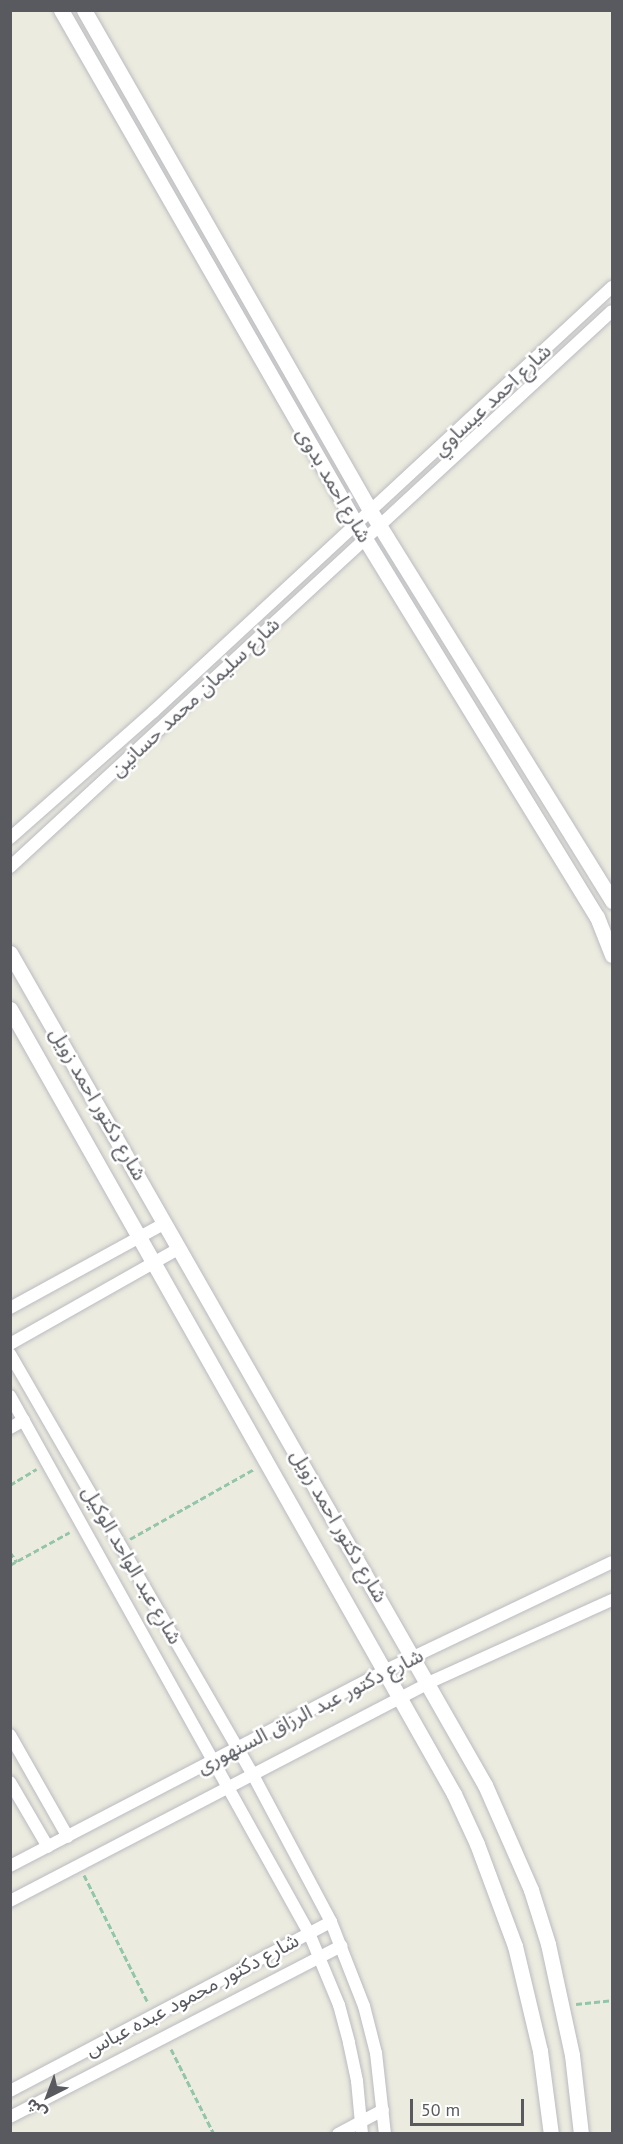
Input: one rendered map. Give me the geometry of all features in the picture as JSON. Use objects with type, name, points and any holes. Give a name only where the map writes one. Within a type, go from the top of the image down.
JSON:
[{"type":"street","name":"شارع احمد بدوى","points":[[61,10],[356,524],[597,917],[612,955]]},
{"type":"street","name":"شارع احمد بدوى","points":[[84,10],[371,512],[612,901]]},
{"type":"street","name":"شارع احمد عيساوي","points":[[371,512],[612,287]]},
{"type":"street","name":"شارع احمد عيساوي","points":[[380,527],[612,311]]},
{"type":"street","name":"شارع سليمان محمد حسانين","points":[[10,838],[153,712],[371,512]]},
{"type":"street","name":"شارع سليمان محمد حسانين","points":[[10,867],[380,527]]},
{"type":"street","name":"شارع دكتور احمد زويل","points":[[10,953],[485,1785],[510,1837],[548,1944],[572,2055],[581,2133]]},
{"type":"street","name":"شارع دكتور احمد زويل","points":[[10,1010],[268,1461],[454,1794],[497,1894],[529,1998],[540,2051],[551,2133]]},
{"type":"street","points":[[10,1308],[165,1223]]},
{"type":"street","points":[[10,1344],[180,1248]]},
{"type":"street","name":"شارع عبد الواحد الوكيل","points":[[10,1354],[253,1775]]},
{"type":"street","name":"شارع عبد الواحد الوكيل","points":[[10,1396],[230,1788]]},
{"type":"street","points":[[10,1428],[24,1420]]},
{"type":"street","name":"شارع دكتور عبد الرزاق السنهورى","points":[[10,1866],[386,1670],[612,1562]]},
{"type":"street","name":"شارع دكتور عبد الرزاق السنهورى","points":[[10,1901],[428,1683],[612,1600]]},
{"type":"street","points":[[10,1735],[68,1837]]},
{"type":"street","points":[[253,1775],[342,1946],[364,2007],[376,2054],[385,2133]]},
{"type":"street","points":[[10,1782],[48,1847]]},
{"type":"street","name":"شارع دكتور محمود عبده عباس","points":[[230,1788],[320,1957],[349,2043],[362,2127]]},
{"type":"street","name":"شارع دكتور محمود عبده عباس","points":[[10,2091],[331,1922]]},
{"type":"street","name":"شارع دكتور محمود عبده عباس","points":[[10,2117],[342,1946]]},
{"type":"street","points":[[338,2133],[362,2127],[383,2110]]},
{"type":"path","points":[[120,1545],[268,1461]]},
{"type":"path","points":[[10,1485],[48,1462]]},
{"type":"path","points":[[10,1565],[82,1526]]},
{"type":"path","points":[[10,1552],[17,1562]]},
{"type":"path","points":[[80,1865],[154,2015]]},
{"type":"path","points":[[563,2005],[612,2000]]},
{"type":"path","points":[[165,2036],[214,2133]]}]
